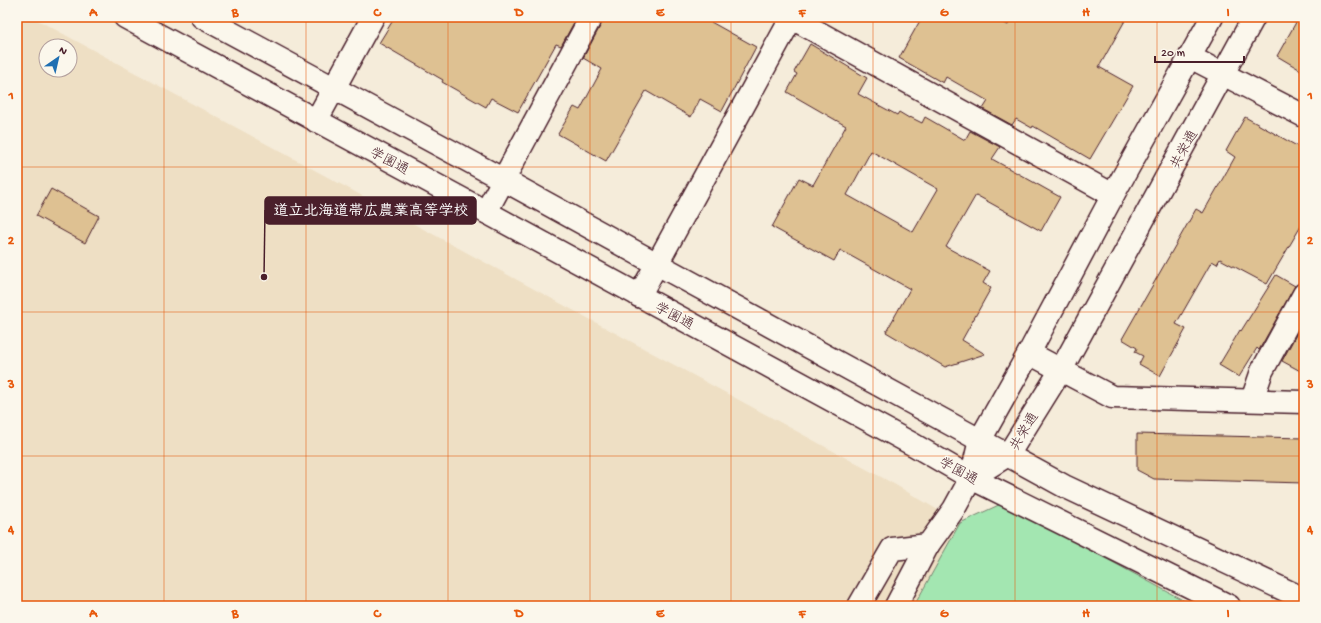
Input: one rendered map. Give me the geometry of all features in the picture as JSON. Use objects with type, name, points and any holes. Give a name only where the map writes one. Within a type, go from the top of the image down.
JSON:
[{"type":"street","name":"学園通","points":[[124,17],[907,441],[971,478],[1229,606]]},
{"type":"street","points":[[202,17],[1064,486],[1304,599]]},
{"type":"street","points":[[316,121],[373,17]]},
{"type":"street","points":[[486,212],[590,17]]},
{"type":"street","points":[[896,606],[928,545],[954,509],[971,478],[980,440],[1029,353],[1113,195],[1212,17]]},
{"type":"street","name":"共栄通","points":[[971,478],[1008,455],[1061,370],[1254,17]]},
{"type":"street","points":[[639,296],[792,18],[1113,195]]},
{"type":"street","points":[[1190,57],[1304,116]]},
{"type":"street","points":[[1252,400],[1262,371],[1304,294]]},
{"type":"street","points":[[1029,353],[1112,397],[1304,402]]},
{"type":"street","points":[[858,606],[892,549],[928,545]]},
{"type":"shaded area","points":[[17,17],[32,17],[71,38],[38,38],[38,78],[78,78],[78,42],[894,484],[960,523],[914,606],[17,606]]},
{"type":"green space","points":[[1003,503],[1194,606],[914,606],[960,523]]},
{"type":"building","points":[[395,17],[577,17],[561,46],[556,44],[518,112],[491,98],[486,107],[379,43]]},
{"type":"building","points":[[603,17],[702,17],[756,47],[722,111],[700,99],[691,117],[646,91],[606,161],[558,134],[574,107],[580,110],[602,69],[583,58],[602,23]]},
{"type":"building","points":[[922,17],[993,17],[1008,25],[1013,17],[1127,17],[1099,67],[1133,86],[1090,159],[1033,126],[1032,128],[1016,119],[1012,125],[983,109],[988,101],[946,77],[943,83],[899,58]]},
{"type":"building","points":[[1299,17],[1304,17],[1304,72],[1277,56]]},
{"type":"building","points":[[810,44],[867,78],[858,94],[897,115],[899,112],[922,123],[925,117],[965,140],[970,131],[1000,147],[992,159],[1060,197],[1041,231],[976,195],[946,247],[990,271],[983,283],[991,288],[962,340],[985,354],[945,367],[886,332],[910,289],[840,250],[834,261],[772,227],[799,178],[813,185],[846,126],[787,92],[797,74],[794,72]],"holes":[[[871,151],[938,189],[913,232],[847,195]]]},
{"type":"building","points":[[1245,117],[1304,150],[1304,221],[1267,284],[1220,259],[1217,264],[1212,261],[1176,324],[1186,329],[1160,376],[1139,364],[1143,356],[1135,352],[1137,348],[1122,339],[1196,209],[1203,213],[1235,157],[1226,151]]},
{"type":"building","points":[[51,189],[99,216],[85,243],[36,216]]},
{"type":"building","points":[[1276,275],[1295,286],[1259,350],[1257,348],[1239,377],[1219,365]]},
{"type":"building","points":[[1304,320],[1304,373],[1282,361]]},
{"type":"building","points":[[1137,434],[1304,438],[1304,483],[1154,479],[1137,470]]},
{"type":"place","name":"道立北海道帯広農業高等学校","points":[[264,277]]}]
